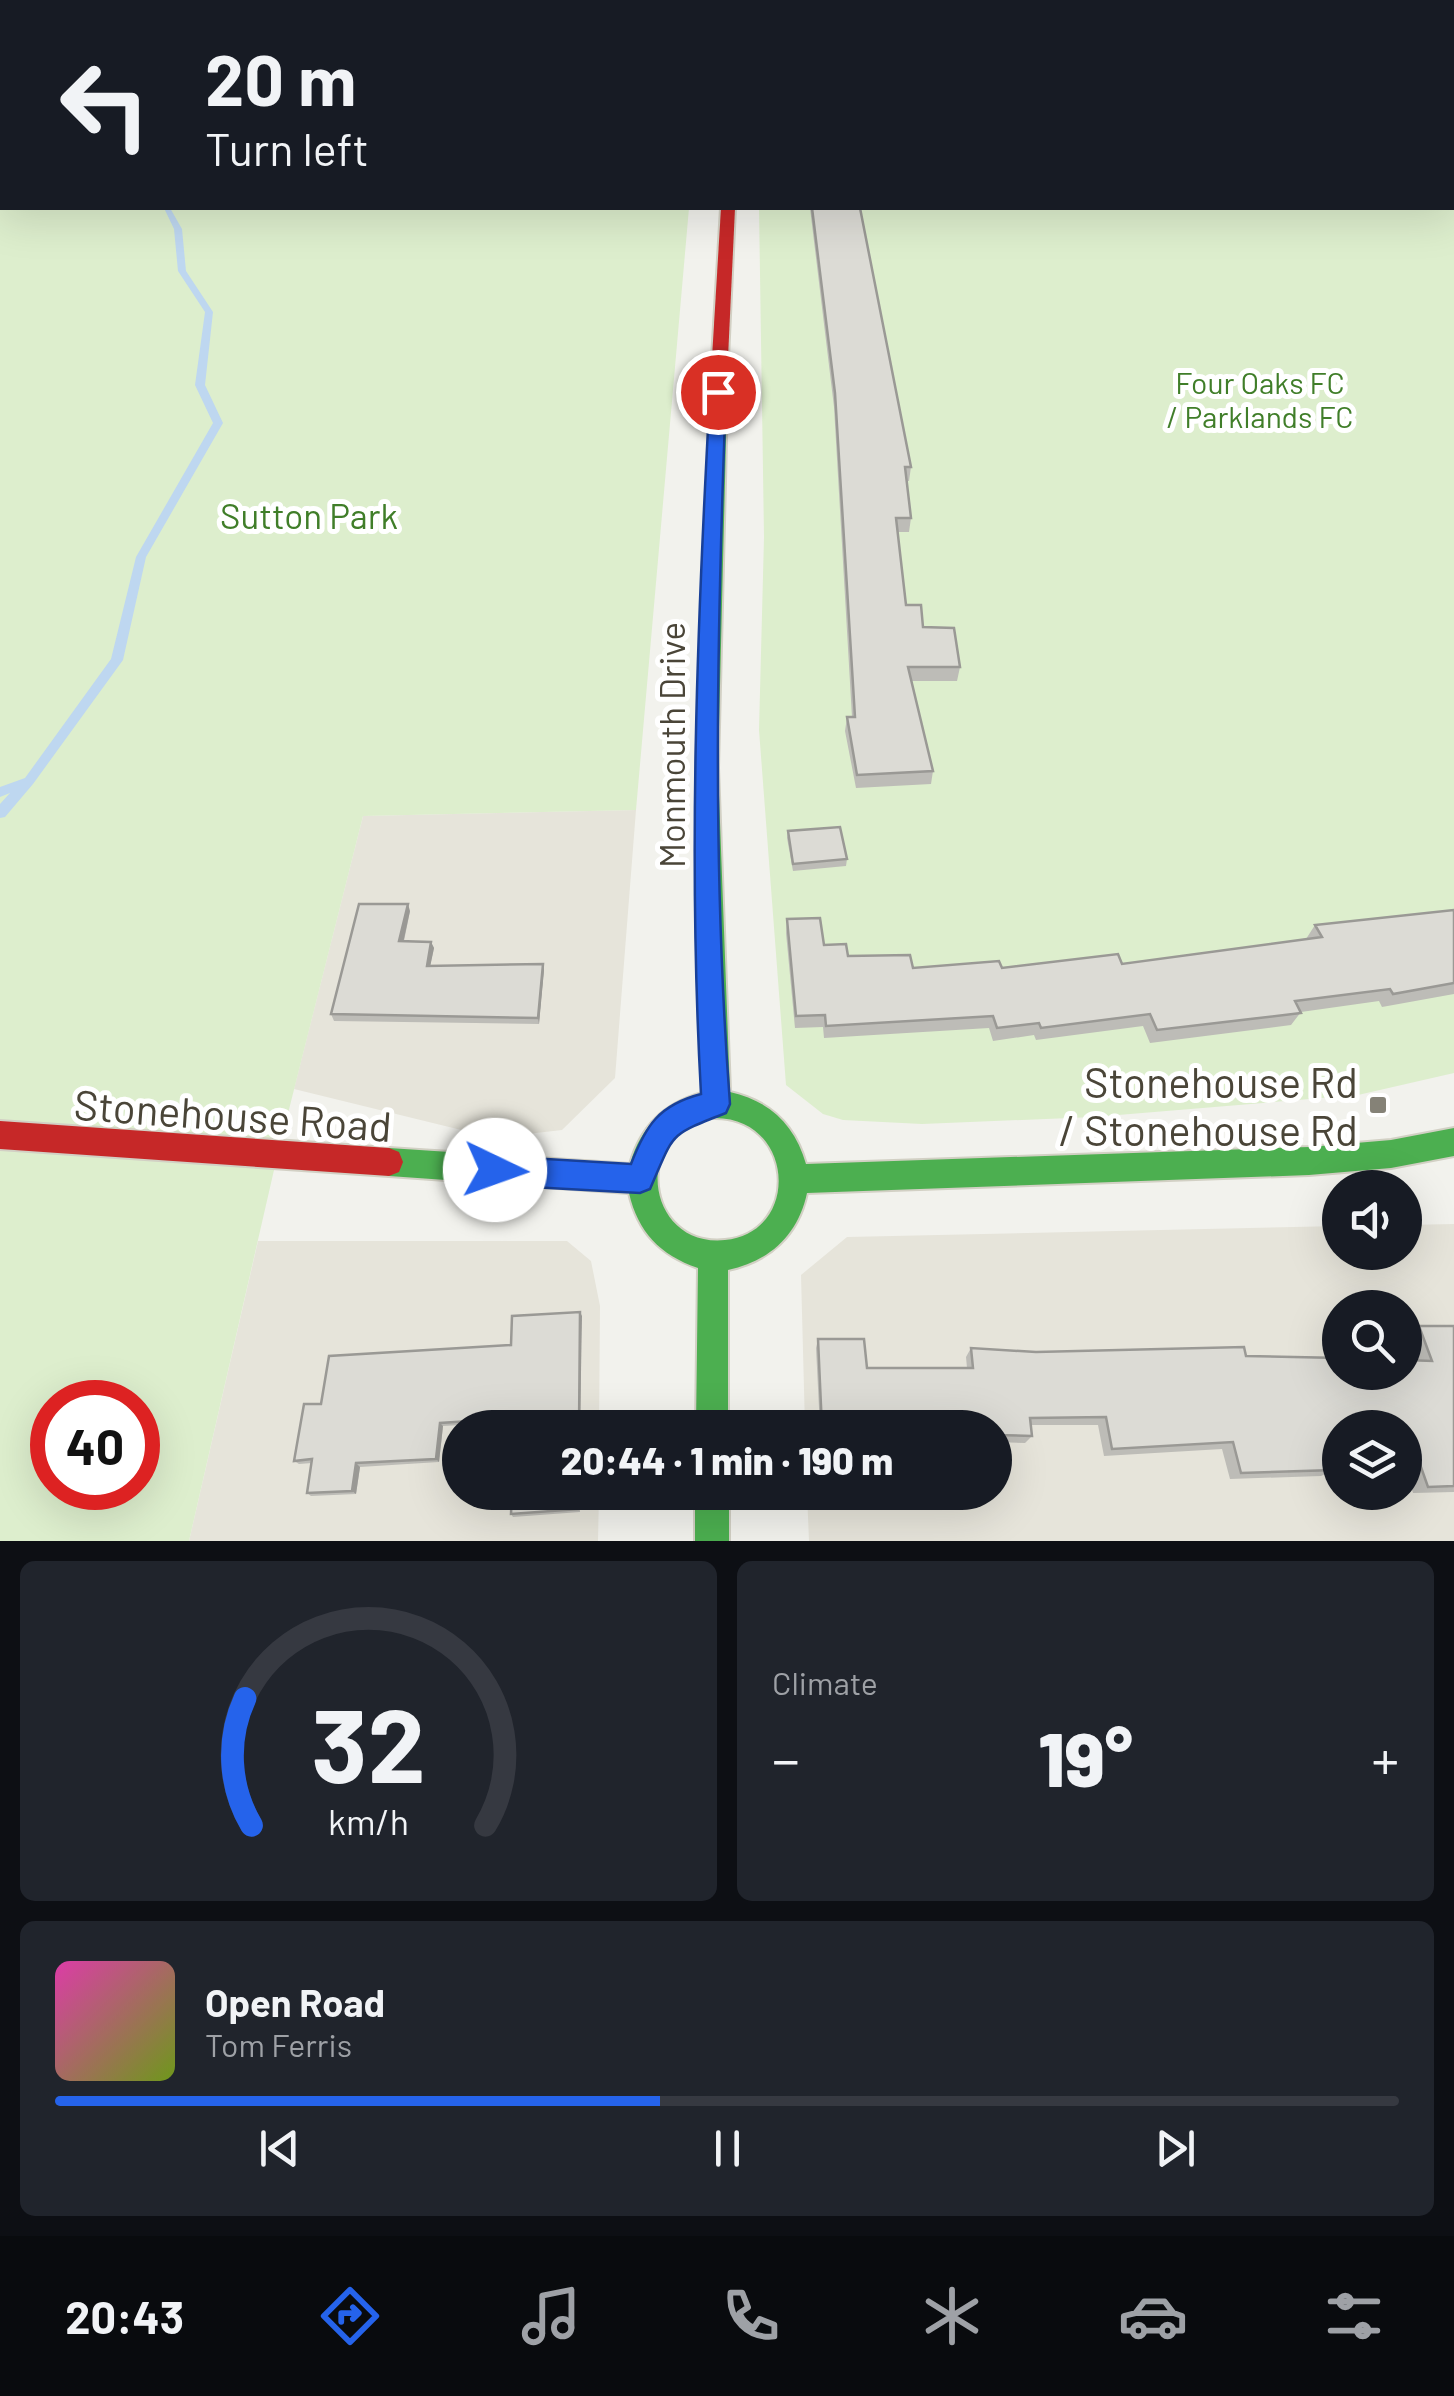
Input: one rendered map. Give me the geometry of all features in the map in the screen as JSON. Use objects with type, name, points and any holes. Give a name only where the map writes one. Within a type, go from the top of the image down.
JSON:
[{"type":"street","name":"Monmouth Drive","points":[[716,1104],[706,956],[706,633],[728,210]]},
{"type":"street","points":[[716,1104],[756,1113],[783,1138],[796,1178],[784,1220],[764,1239],[753,1249],[713,1256],[680,1248],[652,1222],[640,1179],[658,1132],[682,1113],[716,1104]]},
{"type":"street","name":"Stonehouse Road","points":[[0,1134],[640,1179]]},
{"type":"street","points":[[796,1178],[1309,1161],[1391,1154],[1454,1142]]},
{"type":"street","points":[[712,1410],[713,1256]]},
{"type":"street","points":[[712,1510],[712,1541]]},
{"type":"shaded area","points":[[636,810],[615,1078],[562,1130],[494,1138],[294,1089],[363,816]]},
{"type":"shaded area","points":[[1454,1224],[1454,1541],[809,1541],[808,1510],[1012,1510],[1012,1410],[805,1410],[801,1275],[847,1237],[1322,1226],[1322,1270],[1422,1270],[1422,1225]]},
{"type":"shaded area","points":[[258,1241],[567,1241],[591,1261],[600,1306],[599,1410],[442,1410],[442,1510],[599,1510],[598,1541],[189,1541]]},
{"type":"green space","name":"Sutton Park","points":[[0,210],[689,210],[636,810],[363,816],[277,1157],[189,1541],[0,1541]]},
{"type":"green space","name":"Four Oaks FC / Parklands FC","points":[[759,210],[1454,210],[1454,1073],[1358,1095],[1094,1117],[922,1124],[843,1120],[823,1114],[786,1085],[759,730],[764,537]]},
{"type":"building","points":[[812,210],[860,210],[911,467],[905,467],[911,518],[896,518],[906,605],[921,605],[923,627],[954,628],[960,667],[908,667],[933,771],[857,775],[847,717],[855,717],[835,393]]},
{"type":"building","points":[[840,827],[847,859],[793,864],[788,831]]},
{"type":"building","points":[[359,904],[408,904],[399,941],[431,942],[427,966],[543,964],[538,1018],[331,1014]]},
{"type":"building","points":[[1454,910],[1454,983],[1393,994],[1390,989],[1295,1001],[1301,1013],[1157,1030],[1150,1014],[1041,1028],[1039,1023],[997,1028],[993,1016],[826,1026],[825,1015],[796,1016],[787,919],[820,918],[824,945],[846,944],[848,956],[910,955],[913,968],[999,961],[1002,968],[1118,954],[1122,964],[1322,937],[1315,925]]},
{"type":"building","points":[[580,1312],[579,1410],[442,1410],[436,1459],[356,1463],[352,1491],[307,1493],[312,1459],[294,1461],[304,1404],[321,1404],[329,1356],[511,1345],[512,1316]]},
{"type":"building","points":[[1422,1326],[1454,1326],[1454,1486],[1428,1487],[1422,1470],[1422,1410],[1322,1410],[1322,1470],[1241,1473],[1233,1442],[1112,1449],[1106,1417],[1030,1418],[1032,1436],[1012,1435],[1012,1410],[821,1410],[818,1339],[864,1339],[867,1368],[973,1368],[971,1348],[1036,1352],[1244,1347],[1246,1356],[1322,1358],[1322,1390],[1422,1390],[1422,1361],[1432,1361]]},
{"type":"building","points":[[511,1510],[565,1510],[511,1514]]},
{"type":"waterway","points":[[0,792],[29,781],[117,660],[141,557],[218,423],[200,385],[209,312],[182,271],[178,229],[168,210]]},
{"type":"waterway","points":[[0,813],[25,785]]},
{"type":"traffic: fast","points":[[716,1104],[707,768],[720,358]]},
{"type":"traffic: fast","points":[[718,1105],[747,1110],[771,1127],[788,1151],[793,1180],[788,1209],[771,1233],[747,1250],[718,1255],[689,1250],[665,1233],[648,1209],[643,1180],[648,1151],[665,1127],[689,1110],[718,1105]]},
{"type":"traffic: fast","points":[[796,1179],[1309,1161],[1391,1154],[1454,1142]]},
{"type":"traffic: fast","points":[[389,1162],[640,1179]]},
{"type":"traffic: fast","points":[[712,1410],[713,1256]]},
{"type":"traffic: fast","points":[[712,1510],[712,1541]]},
{"type":"traffic: jam","points":[[720,358],[728,210]]},
{"type":"traffic: jam","points":[[0,1135],[389,1162]]},
{"type":"place","name":"Stonehouse Rd / Stonehouse Rd","points":[[1378,1105]]},
{"type":"route","points":[[495,1170],[640,1179],[658,1132],[682,1113],[716,1104],[706,956],[706,614],[718,392]]}]
